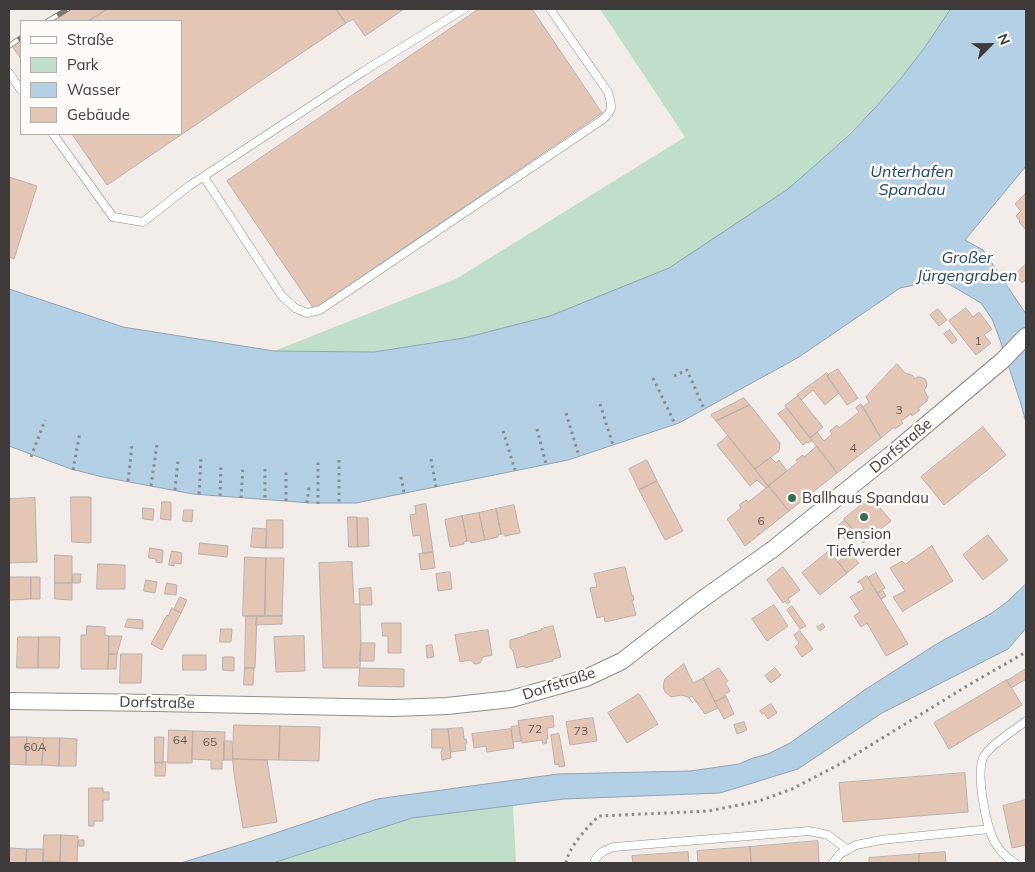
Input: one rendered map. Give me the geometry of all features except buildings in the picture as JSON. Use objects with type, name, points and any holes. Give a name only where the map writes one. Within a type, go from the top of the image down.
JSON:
[{"type":"street","name":"Dorfstraße","points":[[9,701],[157,702],[422,708],[511,700],[586,678],[622,661],[697,603],[773,548],[894,452],[1002,360],[1026,336]]},
{"type":"lane","points":[[54,135],[113,217],[143,222],[189,186],[364,71],[464,9]]},
{"type":"lane","points":[[204,177],[282,296],[301,311],[307,313],[320,310],[578,136],[609,113],[612,105],[608,92],[550,9]]},
{"type":"lane","points":[[9,73],[20,89]]},
{"type":"lane","points":[[1014,863],[995,842],[990,829],[982,802],[980,770],[983,757],[998,742],[1026,721]]},
{"type":"lane","points":[[832,863],[840,854],[856,845],[881,840],[990,829]]},
{"type":"lane","points":[[594,863],[604,850],[614,847],[809,831],[828,835],[848,850]]},
{"type":"path","points":[[674,376],[687,370],[704,409]]},
{"type":"path","points":[[653,378],[675,424]]},
{"type":"path","points":[[600,404],[613,445]]},
{"type":"path","points":[[566,413],[579,456]]},
{"type":"path","points":[[32,457],[45,420]]},
{"type":"path","points":[[537,429],[546,464]]},
{"type":"path","points":[[503,431],[515,470]]},
{"type":"path","points":[[72,470],[80,432]]},
{"type":"path","points":[[128,481],[132,445]]},
{"type":"path","points":[[151,486],[157,445]]},
{"type":"path","points":[[199,494],[200,459]]},
{"type":"path","points":[[431,459],[436,487]]},
{"type":"path","points":[[318,460],[318,504]]},
{"type":"path","points":[[339,460],[339,505]]},
{"type":"path","points":[[175,490],[178,461]]},
{"type":"path","points":[[220,496],[221,464]]},
{"type":"path","points":[[241,498],[244,466]]},
{"type":"path","points":[[265,469],[265,499]]},
{"type":"path","points":[[286,472],[286,501]]},
{"type":"path","points":[[401,477],[404,494]]},
{"type":"path","points":[[307,503],[309,486]]},
{"type":"path","points":[[566,863],[567,857],[586,828],[599,816],[709,811],[759,801],[792,789],[840,764],[1026,652]]},
{"type":"green space","points":[[600,9],[951,9],[902,77],[865,118],[828,154],[788,189],[669,268],[550,316],[464,338],[374,352],[274,351],[456,279],[685,137]]},
{"type":"green space","points":[[513,805],[516,863],[273,863],[412,818]]},
{"type":"water","name":"Unterhafen Spandau","points":[[951,9],[1026,9],[1026,166],[965,240],[983,250],[1026,314],[1026,423],[999,337],[992,319],[981,303],[947,283],[924,283],[900,288],[799,357],[679,423],[568,460],[356,503],[311,503],[193,494],[71,469],[9,446],[9,289],[123,327],[274,351],[374,352],[464,338],[550,316],[669,268],[788,189],[850,134],[873,110],[902,77]]},
{"type":"water","points":[[1026,584],[1026,628],[1008,649],[882,713],[798,769],[720,793],[564,799],[412,818],[273,863],[181,863],[377,799],[558,774],[690,771],[739,764],[768,754],[790,743],[866,689],[935,645],[992,613]]},
{"type":"railway","points":[[50,20],[68,9]]},
{"type":"railway","points":[[9,46],[20,39]]},
{"type":"place","name":"Ballhaus Spandau","points":[[792,498]]},
{"type":"place","name":"Pension Tiefwerder","points":[[864,517]]},
{"type":"water label","name":"Großer Jürgengraben","points":[[967,267]]}]
